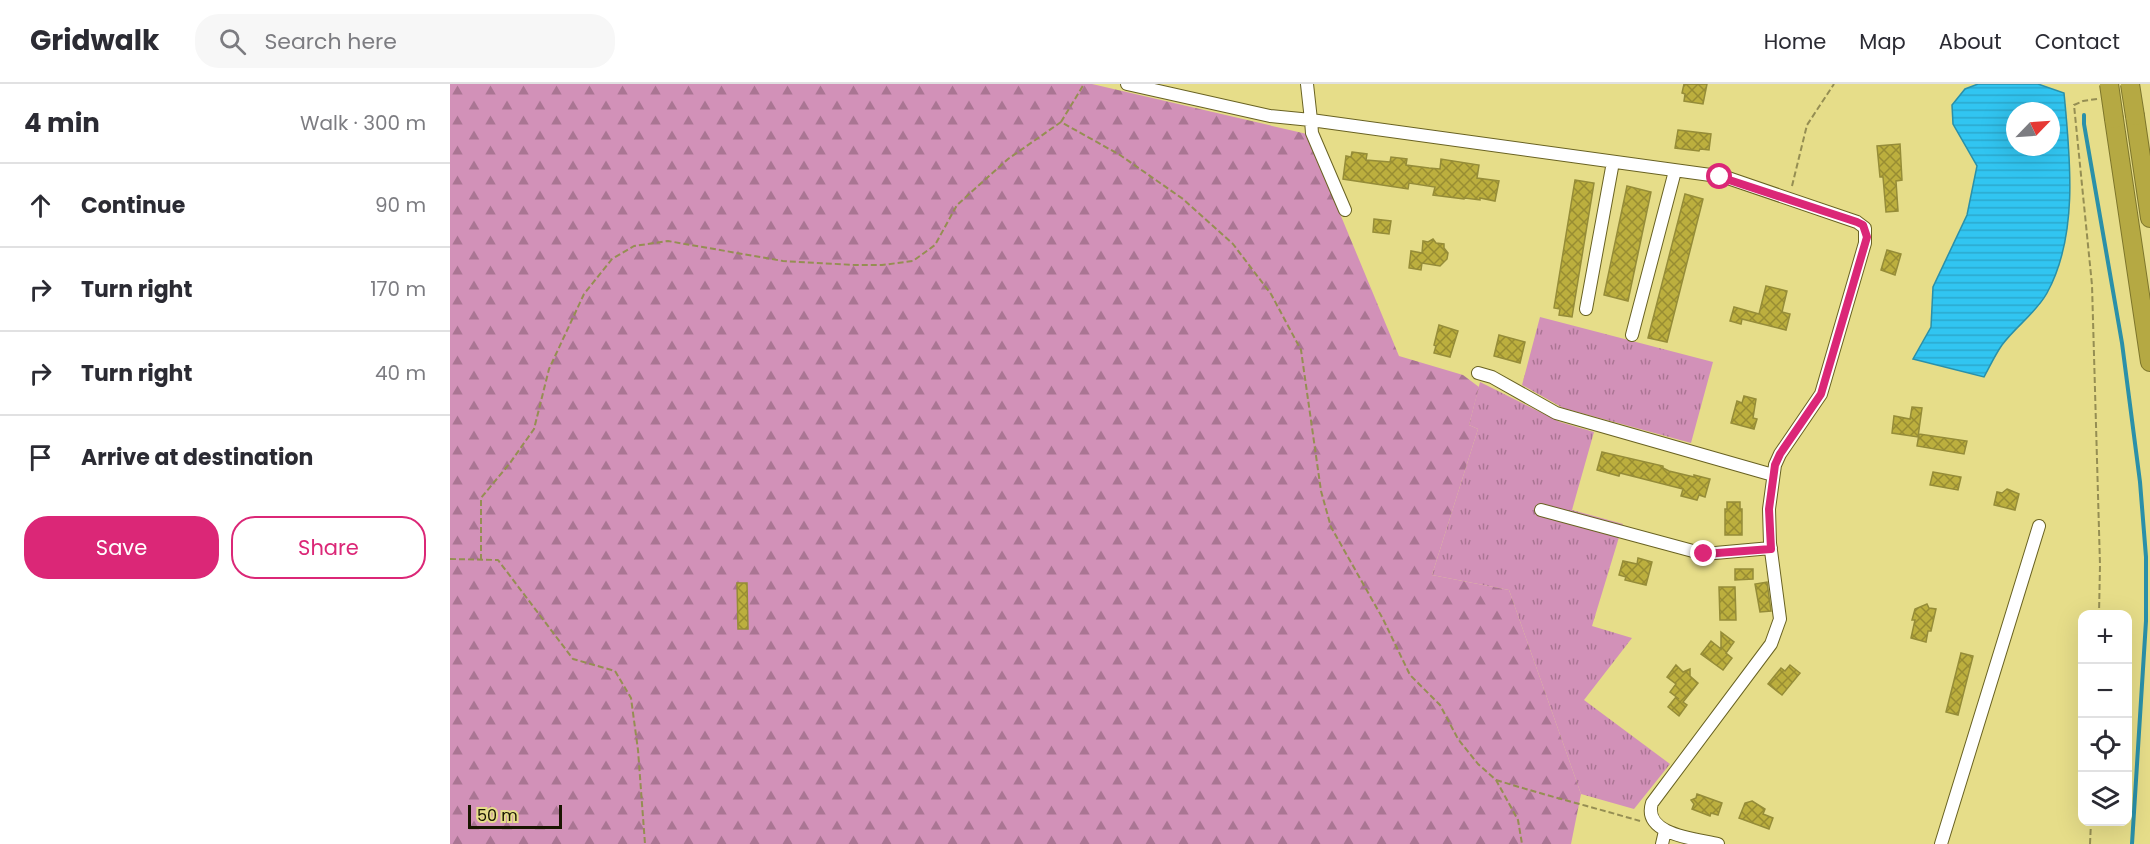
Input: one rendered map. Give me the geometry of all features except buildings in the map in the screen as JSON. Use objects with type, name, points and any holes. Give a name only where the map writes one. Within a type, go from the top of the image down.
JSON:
[{"type":"highway","points":[[2130,84],[2150,218]]},
{"type":"highway","points":[[2106,91],[2114,119],[2150,362]]},
{"type":"street","points":[[1127,84],[1270,116],[1725,177],[1863,225],[1867,237],[1821,394],[1780,454],[1773,475],[1769,509],[1771,549],[1780,619],[1771,644],[1652,803],[1650,809],[1655,822],[1665,831],[1718,844]]},
{"type":"street","points":[[1307,84],[1312,133],[1345,210]]},
{"type":"street","points":[[1586,309],[1613,162]]},
{"type":"street","points":[[1632,335],[1675,171]]},
{"type":"street","points":[[1478,373],[1492,377],[1556,413],[1773,475]]},
{"type":"street","points":[[1542,510],[1704,554],[1771,549]]},
{"type":"street","points":[[1941,844],[2039,526]]},
{"type":"street","points":[[1662,844],[1665,831]]},
{"type":"path","points":[[480,560],[481,498],[534,429],[549,369],[554,358],[584,294],[612,259],[634,246],[668,242],[783,261],[873,265],[913,261],[935,245],[957,205],[1008,159],[1060,122],[1084,84]]},
{"type":"path","points":[[1789,198],[1807,125],[1834,84]]},
{"type":"path","points":[[2098,610],[2100,565],[2092,285],[2074,105],[2106,91]]},
{"type":"path","points":[[1060,122],[1120,155],[1183,199],[1233,244],[1271,294],[1301,350],[1321,491],[1331,527],[1383,620],[1410,675],[1440,705],[1458,739],[1478,764],[1497,780],[1544,796],[1584,804],[1646,823],[1655,822]]},
{"type":"path","points":[[450,559],[498,560],[573,659],[615,671],[631,698],[638,750],[645,844]]},
{"type":"path","points":[[1497,780],[1518,820],[1522,844]]},
{"type":"path","points":[[2090,844],[2091,826]]},
{"type":"green space","points":[[450,84],[1092,84],[1307,134],[1399,356],[1463,375],[1479,387],[1469,425],[1478,429],[1432,575],[1509,590],[1581,794],[1571,844],[450,844]]},
{"type":"green space","points":[[1540,317],[1713,362],[1691,443],[1563,408],[1522,385]]},
{"type":"green space","points":[[1480,382],[1560,422],[1594,432],[1572,510],[1623,524],[1592,626],[1632,638],[1584,700],[1670,764],[1634,809],[1581,794],[1509,590],[1432,575],[1478,429],[1469,425]]},
{"type":"water","points":[[1978,84],[2038,84],[2064,93],[2070,195],[2064,246],[2047,293],[2002,345],[1984,377],[1913,359],[1931,327],[1933,287],[1967,215],[1977,166],[1953,124],[1952,105],[1965,89]]},
{"type":"waterway","points":[[2084,115],[2122,343],[2140,482],[2146,557],[2146,621],[2132,844]]},
{"type":"route","points":[[1704,554],[1771,549],[1769,509],[1775,465],[1821,394],[1867,237],[1863,225],[1857,222],[1720,177]]}]
